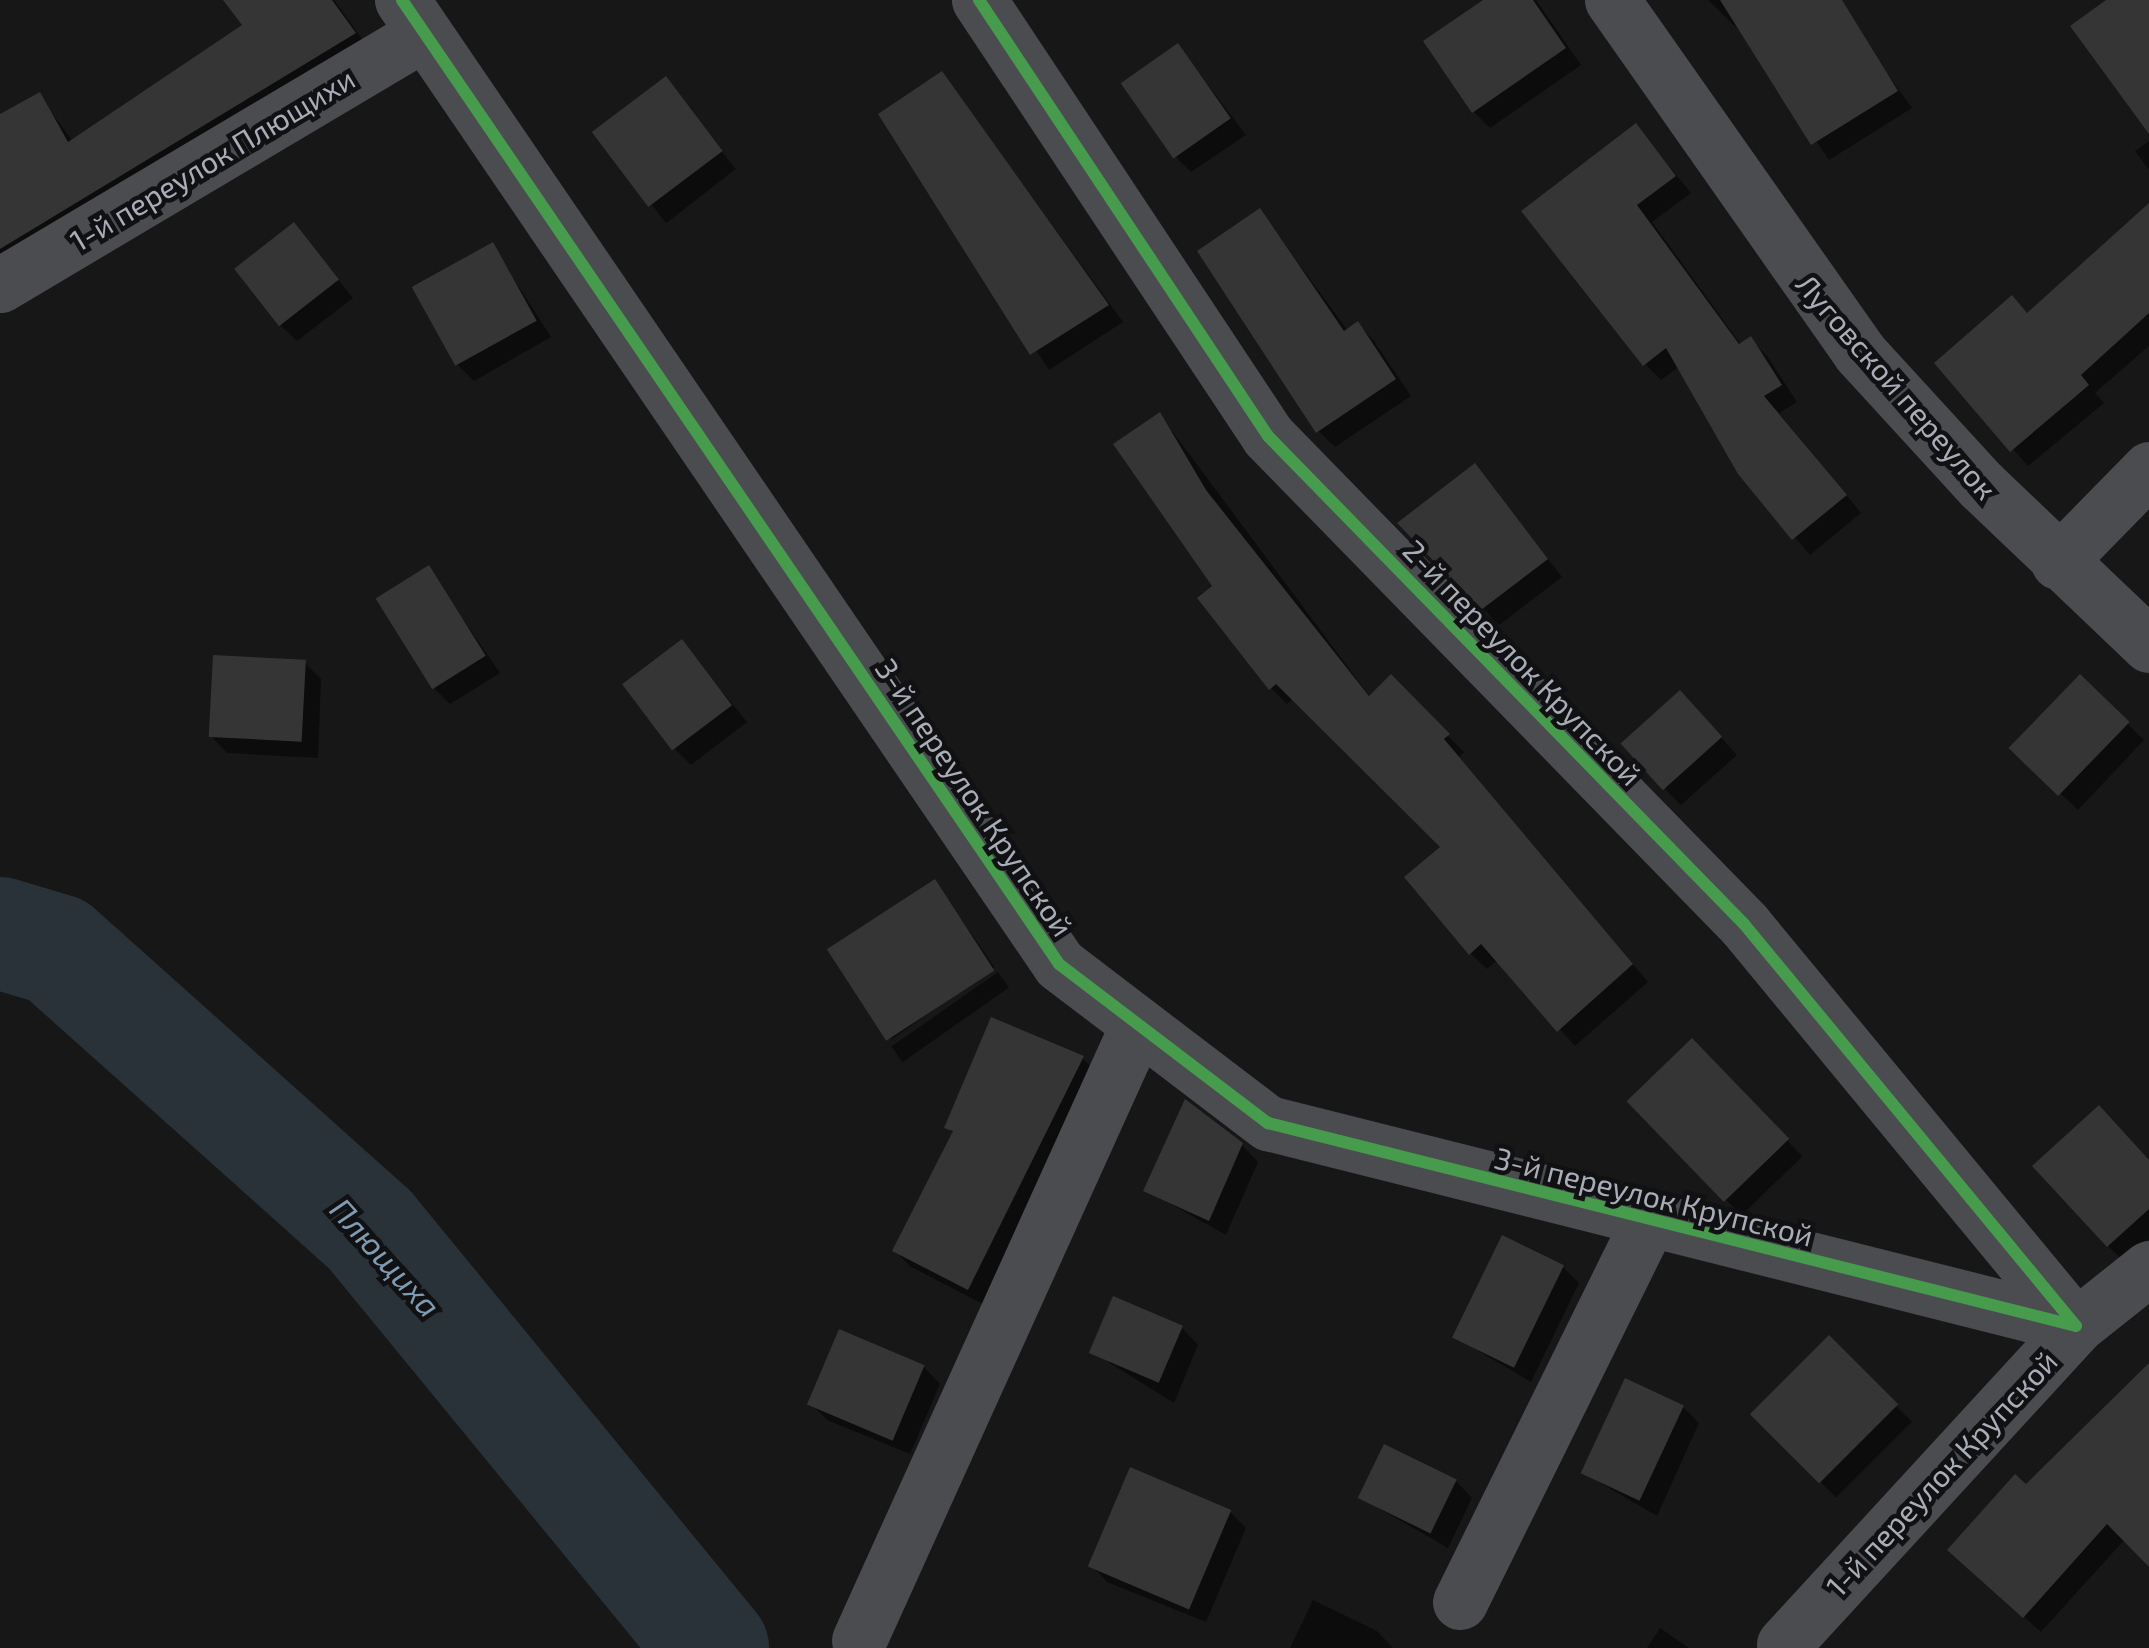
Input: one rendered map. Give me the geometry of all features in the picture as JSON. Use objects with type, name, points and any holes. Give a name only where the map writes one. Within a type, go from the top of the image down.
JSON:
[{"type":"street","name":"2-й переулок Крупской","points":[[979,0],[1268,436],[1744,924],[2076,1326]]},
{"type":"street","name":"Луговской переулок","points":[[1612,0],[1860,352],[2058,562],[2149,645]]},
{"type":"street","name":"3-й переулок Крупской","points":[[413,17],[1058,964],[1268,1123],[2076,1326]]},
{"type":"street","name":"1-й переулок Плющихи","points":[[0,285],[413,17]]},
{"type":"street","points":[[2058,562],[2149,469]]},
{"type":"street","points":[[859,1640],[1138,1024]]},
{"type":"street","points":[[1460,1602],[1648,1221]]},
{"type":"street","name":"1-й переулок Крупской","points":[[1784,1644],[2076,1326],[2149,1268]]},
{"type":"building","points":[[223,0],[332,0],[356,33],[0,249],[0,114],[40,92],[68,142],[242,25]]},
{"type":"building","points":[[1483,0],[1533,0],[1566,48],[1472,113],[1423,41]]},
{"type":"building","points":[[1720,0],[1842,0],[1898,91],[1811,145]]},
{"type":"building","points":[[2106,0],[2149,0],[2149,134],[2070,26]]},
{"type":"building","points":[[1178,43],[1231,118],[1173,159],[1121,83]]},
{"type":"building","points":[[942,71],[1109,305],[1030,355],[878,114]]},
{"type":"building","points":[[666,76],[723,151],[648,207],[592,132]]},
{"type":"building","points":[[1636,123],[1676,176],[1637,205],[1739,344],[1751,336],[1782,385],[1764,396],[1847,495],[1792,540],[1738,474],[1666,348],[1643,366],[1521,211]]},
{"type":"building","points":[[2149,203],[2149,313],[2081,375],[2089,385],[2010,452],[1934,363],[2012,295],[2027,313]]},
{"type":"building","points":[[1260,208],[1344,331],[1358,321],[1396,379],[1316,433],[1197,251]]},
{"type":"building","points":[[294,222],[339,280],[279,326],[234,269]]},
{"type":"building","points":[[493,242],[537,321],[455,366],[412,287]]},
{"type":"building","points":[[1160,412],[1206,490],[1369,696],[1391,674],[1450,734],[1444,739],[1633,964],[1557,1032],[1481,944],[1469,955],[1404,877],[1440,847],[1276,684],[1269,690],[1197,598],[1212,586],[1113,444]]},
{"type":"building","points":[[1475,463],[1548,559],[1481,610],[1397,523]]},
{"type":"building","points":[[429,565],[486,656],[432,689],[376,598]]},
{"type":"building","points":[[682,639],[732,705],[672,750],[622,684]]},
{"type":"building","points":[[213,655],[306,660],[302,742],[209,737]]},
{"type":"building","points":[[2080,674],[2130,722],[2058,796],[2008,748]]},
{"type":"building","points":[[1680,690],[1722,737],[1663,790],[1621,744]]},
{"type":"building","points":[[935,879],[994,970],[886,1041],[827,949]]},
{"type":"building","points":[[991,1017],[1084,1056],[968,1290],[892,1251],[953,1131],[944,1128]]},
{"type":"building","points":[[1692,1038],[1789,1139],[1724,1202],[1627,1101]]},
{"type":"building","points":[[1185,1099],[1243,1143],[1209,1221],[1143,1191]]},
{"type":"building","points":[[2099,1105],[2149,1160],[2149,1209],[2107,1247],[2032,1166]]},
{"type":"building","points":[[1502,1235],[1564,1265],[1514,1368],[1452,1337]]},
{"type":"building","points":[[1113,1296],[1183,1326],[1159,1383],[1089,1353]]},
{"type":"building","points":[[839,1329],[925,1365],[893,1441],[807,1404]]},
{"type":"building","points":[[1829,1335],[1898,1404],[1819,1483],[1750,1414]]},
{"type":"building","points":[[2149,1363],[2149,1567],[2107,1524],[2023,1618],[1947,1550],[2015,1474],[2026,1484]]},
{"type":"building","points":[[1625,1378],[1684,1405],[1640,1501],[1581,1473]]},
{"type":"building","points":[[1384,1444],[1457,1480],[1431,1533],[1358,1498]]},
{"type":"building","points":[[1130,1467],[1231,1510],[1189,1609],[1088,1566]]},
{"type":"waterway","name":"Плющиха","points":[[0,933],[57,950],[370,1230],[713,1648]]},
{"type":"cycle path","points":[[402,0],[1059,964],[1268,1123],[2076,1326]]},
{"type":"cycle path","points":[[979,0],[1268,436],[1744,924],[2076,1326]]}]
